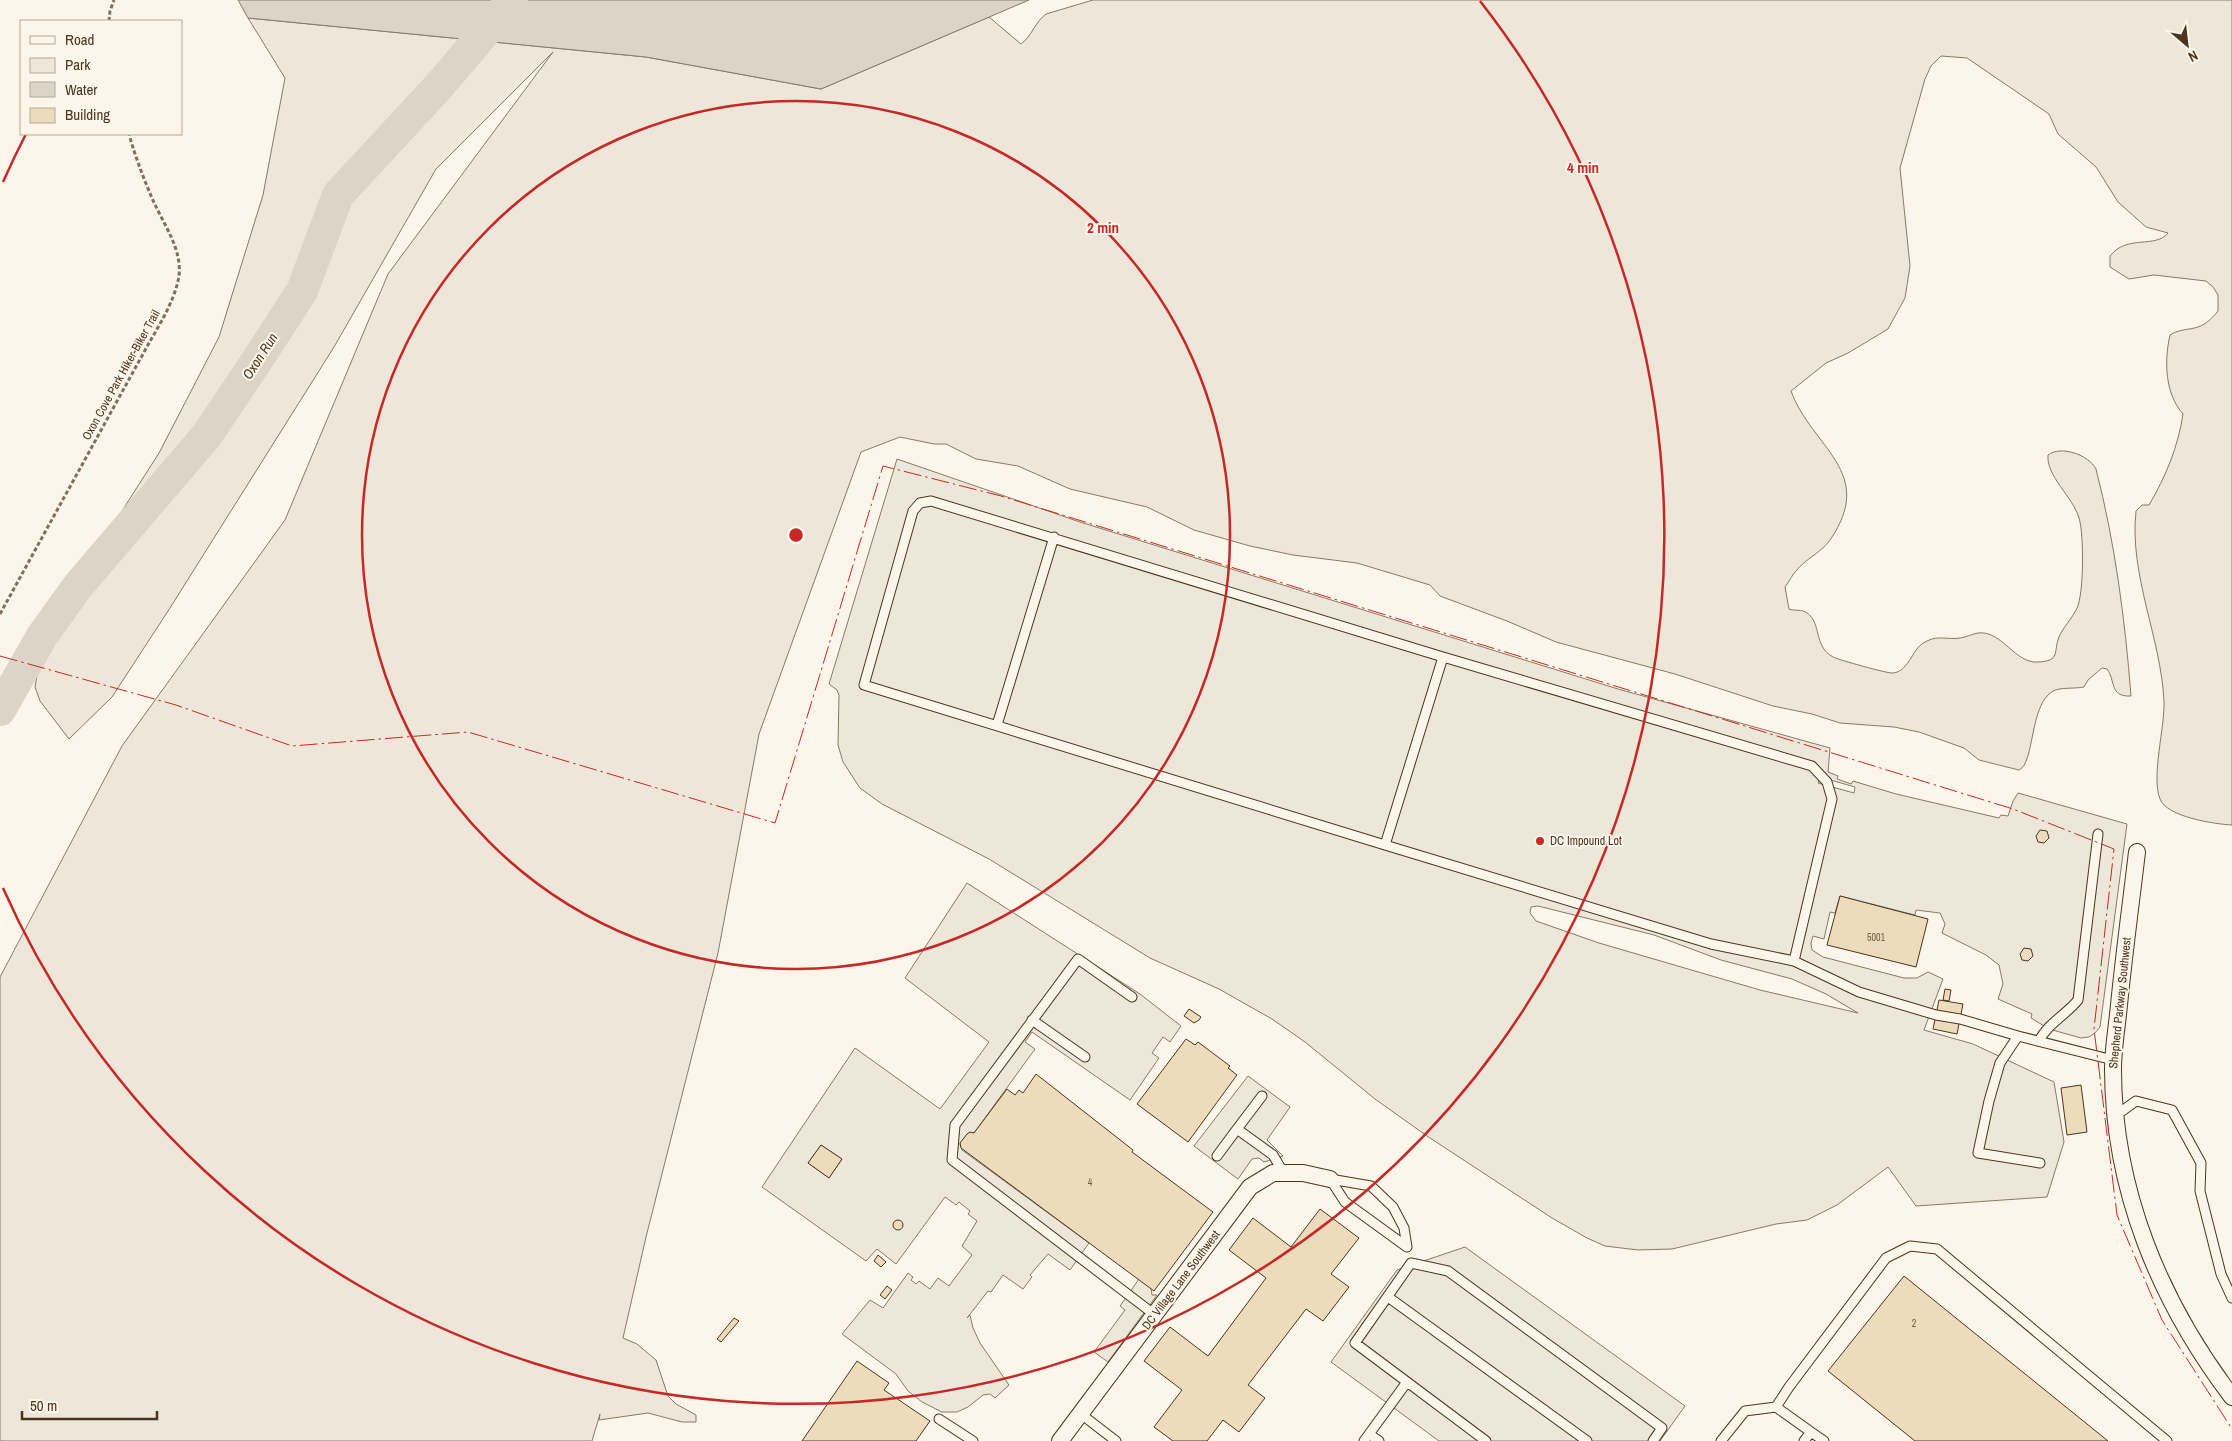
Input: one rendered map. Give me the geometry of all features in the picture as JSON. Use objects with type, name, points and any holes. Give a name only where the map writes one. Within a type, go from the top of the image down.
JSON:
[{"type":"street","name":"Shepherd Parkway Southwest","points":[[2137,852],[2113,1060],[2115,1116],[2119,1145],[2130,1198],[2151,1258],[2174,1307],[2232,1397]]},
{"type":"street","name":"DC Village Lane Southwest","points":[[1060,1441],[1250,1187],[1273,1172],[1303,1172],[1330,1179]]},
{"type":"lane","points":[[1794,961],[1832,799],[1827,782],[1812,766],[1442,657],[932,500],[920,503],[913,511],[864,685],[1711,944],[1794,961],[1859,992],[2113,1060]]},
{"type":"lane","points":[[998,726],[1054,537]]},
{"type":"lane","points":[[1385,845],[1442,657]]},
{"type":"lane","points":[[2039,1040],[2043,1032],[2054,1021],[2070,1010],[2078,1000],[2098,834]]},
{"type":"lane","points":[[1132,997],[1078,958],[955,1125],[952,1160],[1155,1315]]},
{"type":"lane","points":[[1032,1020],[1085,1057]]},
{"type":"lane","points":[[2018,1036],[2000,1063],[1989,1101],[1978,1153],[2040,1163]]},
{"type":"lane","points":[[1217,1156],[1262,1096]]},
{"type":"lane","points":[[2115,1116],[2136,1101],[2172,1110],[2201,1163],[2200,1191],[2220,1274],[2232,1298]]},
{"type":"lane","points":[[1237,1128],[1273,1156],[1283,1172]]},
{"type":"lane","points":[[1330,1179],[1346,1202],[1407,1247]]},
{"type":"lane","points":[[1330,1179],[1371,1186],[1393,1207],[1404,1228],[1412,1263]]},
{"type":"lane","points":[[1776,1407],[1886,1258],[1910,1246],[1937,1249],[2167,1441]]},
{"type":"lane","points":[[1412,1263],[1355,1343],[1486,1441]]},
{"type":"lane","points":[[1412,1263],[1448,1271],[1654,1422],[1662,1428],[1653,1441]]},
{"type":"lane","points":[[1388,1297],[1587,1441]]},
{"type":"lane","points":[[1379,1441],[1366,1437],[1407,1382]]},
{"type":"lane","points":[[1722,1441],[1745,1411],[1776,1407],[1824,1441]]},
{"type":"lane","points":[[1081,1414],[1116,1441]]},
{"type":"lane","points":[[939,1419],[972,1441]]},
{"type":"lane","points":[[1804,1441],[1811,1432]]},
{"type":"path","points":[[109,20],[114,0]]},
{"type":"path","name":"Oxon Cove Park Hiker-Biker Trail","points":[[0,614],[150,343],[167,310],[178,280],[180,262],[174,242],[144,180],[129,135]]},
{"type":"green space","points":[[1093,0],[2232,0],[2232,825],[2203,821],[2181,815],[2164,805],[2160,799],[2157,778],[2164,712],[2162,677],[2141,583],[2135,535],[2136,511],[2142,505],[2149,505],[2161,483],[2175,450],[2181,426],[2183,414],[2177,406],[2169,387],[2167,356],[2170,335],[2198,327],[2209,320],[2218,311],[2218,295],[2206,281],[2154,275],[2129,279],[2110,267],[2110,256],[2117,249],[2132,243],[2156,240],[2168,233],[2146,227],[2118,202],[2096,167],[2058,134],[2049,114],[1967,58],[1941,56],[1931,66],[1925,79],[1900,168],[1910,266],[1905,298],[1888,329],[1848,353],[1826,363],[1791,391],[1801,411],[1836,461],[1844,478],[1847,496],[1843,516],[1830,540],[1793,574],[1785,587],[1789,609],[1805,612],[1812,617],[1823,647],[1833,657],[1892,673],[1902,669],[1920,646],[1931,639],[1960,638],[1978,633],[1987,633],[2001,641],[2022,658],[2030,661],[2050,660],[2055,655],[2061,633],[2077,608],[2081,590],[2081,526],[2076,510],[2051,471],[2048,455],[2054,452],[2067,451],[2081,456],[2096,469],[2109,525],[2118,581],[2126,638],[2131,696],[2119,694],[2107,669],[2102,668],[2088,680],[2084,687],[2053,691],[2045,698],[2040,708],[2028,757],[2019,770],[1979,760],[1964,748],[1919,732],[1894,727],[1840,723],[1812,714],[1773,706],[1675,674],[1556,642],[1440,596],[1430,585],[1357,563],[1293,555],[1250,546],[1194,530],[1147,507],[1070,489],[1018,466],[976,459],[946,444],[934,444],[900,437],[861,452],[759,734],[718,953],[646,1237],[623,1338],[637,1344],[656,1360],[668,1396],[676,1404],[696,1415],[696,1422],[682,1422],[648,1413],[599,1420],[600,1414],[592,1441],[0,1441],[0,977],[122,746],[285,520],[388,274],[553,52],[436,169],[334,347],[170,608],[112,697],[69,739],[40,701],[35,687],[44,633],[159,453],[219,337],[263,195],[285,78],[248,18],[646,57],[821,89],[989,17],[1021,44],[1046,14]]},
{"type":"shaded area","name":"DC Impound Lot","points":[[897,459],[1080,522],[1618,689],[1830,748],[1828,772],[1838,776],[1837,779],[1851,784],[1853,781],[1896,794],[1999,818],[2001,815],[2008,816],[2018,793],[2127,824],[2100,1027],[2089,1037],[2081,1038],[2049,1029],[2031,1018],[2032,1014],[1998,999],[2003,984],[1999,965],[1986,955],[1942,933],[1945,924],[1940,913],[1916,910],[1915,915],[1840,896],[1835,913],[1830,912],[1824,939],[1813,936],[1811,943],[1812,950],[1823,957],[1904,978],[1917,978],[1928,972],[1943,979],[1924,1030],[1973,1044],[2054,1082],[2064,1142],[2047,1197],[1916,1206],[1888,1167],[1837,1205],[1807,1220],[1776,1224],[1672,1249],[1638,1250],[1605,1246],[1552,1218],[1427,1136],[1375,1099],[1305,1042],[1272,1019],[1219,989],[1150,958],[989,859],[882,804],[860,788],[843,762],[838,745],[839,695],[837,690],[829,684]],"holes":[[[1820,777],[1855,787],[1854,793],[1818,783]],[[1538,906],[1654,935],[1721,960],[1792,979],[1826,994],[1858,1013],[1760,990],[1599,943],[1536,921],[1530,913],[1531,907]]]},
{"type":"shaded area","points":[[967,883],[1140,994],[1181,1026],[1170,1042],[1163,1037],[1152,1053],[1159,1058],[1130,1100],[1032,1032],[1025,1042],[1035,1049],[974,1133],[968,1133],[960,1144],[962,1150],[1089,1243],[1070,1270],[1048,1254],[1030,1275],[1032,1277],[1023,1289],[1003,1275],[991,1292],[988,1291],[967,1318],[970,1315],[973,1328],[980,1343],[1009,1385],[995,1398],[990,1394],[983,1395],[968,1407],[957,1412],[942,1412],[922,1402],[908,1391],[896,1374],[842,1334],[870,1300],[883,1308],[908,1273],[913,1277],[911,1280],[916,1284],[919,1281],[930,1289],[938,1278],[949,1286],[972,1255],[962,1246],[977,1221],[968,1214],[970,1211],[959,1202],[956,1205],[945,1197],[896,1264],[877,1249],[866,1261],[762,1187],[855,1048],[940,1109],[989,1042],[905,978]],"holes":[[[821,1145],[842,1159],[829,1178],[808,1163]]]},
{"type":"shaded area","points":[[1248,1076],[1290,1107],[1267,1140],[1283,1156],[1264,1162],[1259,1158],[1252,1159],[1238,1179],[1194,1146]]},
{"type":"shaded area","points":[[1465,1247],[1685,1406],[1660,1441],[1439,1441],[1331,1362],[1397,1270]]},
{"type":"shaded area","points":[[1139,1279],[1151,1288],[1152,1295],[1157,1295],[1108,1362],[1094,1352],[1125,1310],[1120,1306]]},
{"type":"water","points":[[238,0],[1029,0],[821,89],[646,57],[248,18]]},
{"type":"building","points":[[2040,830],[2047,831],[2049,838],[2044,843],[2038,842],[2036,836]]},
{"type":"building","points":[[1840,896],[1928,919],[1916,967],[1827,945]]},
{"type":"building","points":[[2024,948],[2031,949],[2033,956],[2028,961],[2022,960],[2020,954]]},
{"type":"building","points":[[1945,989],[1951,990],[1949,1001],[1943,1000]]},
{"type":"building","points":[[1939,1000],[1963,1004],[1957,1034],[1933,1029]]},
{"type":"building","points":[[1189,1009],[1201,1017],[1194,1023],[1184,1016]]},
{"type":"building","points":[[1186,1039],[1195,1045],[1198,1042],[1230,1066],[1228,1068],[1237,1075],[1188,1142],[1137,1104]]},
{"type":"building","points":[[1036,1074],[1133,1150],[1132,1152],[1213,1212],[1154,1291],[961,1148],[960,1143],[967,1134],[970,1132],[974,1133],[1007,1089],[1015,1095],[1019,1090],[1023,1093]]},
{"type":"building","points":[[2081,1085],[2087,1132],[2067,1135],[2061,1088]]},
{"type":"building","points":[[821,1145],[842,1159],[829,1178],[808,1163]]},
{"type":"building","points":[[1320,1209],[1359,1238],[1331,1274],[1349,1287],[1323,1321],[1306,1309],[1248,1385],[1265,1398],[1239,1432],[1223,1420],[1207,1441],[1173,1441],[1154,1427],[1182,1390],[1144,1361],[1170,1327],[1208,1356],[1266,1278],[1229,1250],[1253,1218],[1291,1247]]},
{"type":"building","points":[[896,1220],[900,1220],[903,1225],[902,1229],[896,1230],[893,1227],[893,1223]]},
{"type":"building","points":[[878,1255],[886,1262],[881,1267],[874,1261]]},
{"type":"building","points":[[1904,1276],[2108,1441],[1915,1441],[1828,1371]]},
{"type":"building","points":[[887,1286],[892,1290],[885,1299],[880,1295]]},
{"type":"building","points":[[734,1318],[739,1321],[721,1342],[717,1339]]},
{"type":"building","points":[[857,1361],[889,1383],[884,1390],[930,1421],[916,1441],[802,1441]]},
{"type":"waterway","name":"Oxon Run","points":[[0,710],[42,636],[78,586],[207,435],[254,365],[302,291],[338,195],[440,85],[512,0]]},
{"type":"power","points":[[0,656],[176,705],[292,746],[468,732],[775,823],[883,466],[1001,496],[2013,809],[2114,849],[2094,1029],[2117,1215],[2162,1320],[2232,1429]]},
{"type":"place","name":"DC Impound Lot","points":[[1540,841]]}]
